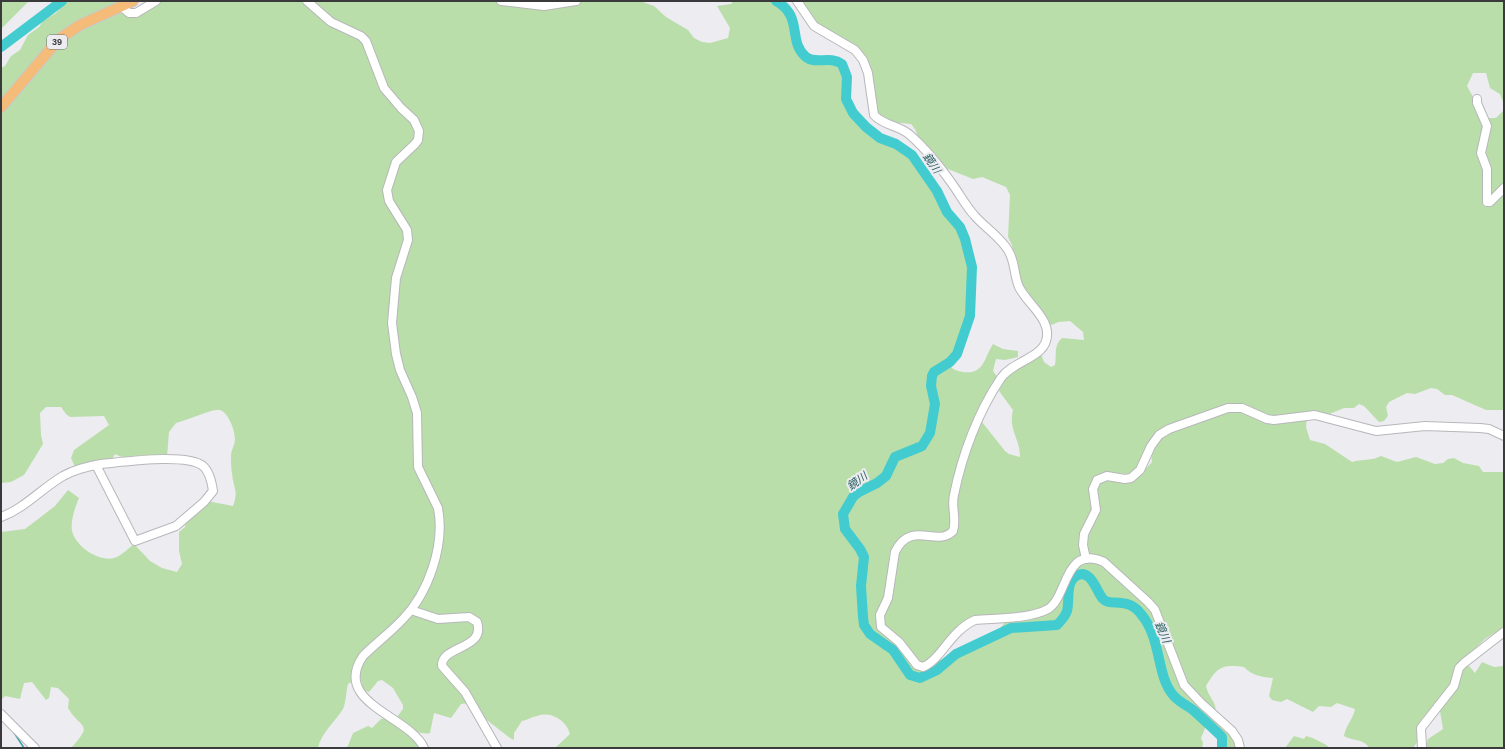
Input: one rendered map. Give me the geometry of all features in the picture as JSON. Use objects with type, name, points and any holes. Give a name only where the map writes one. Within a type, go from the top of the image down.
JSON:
[{"type":"main road","name":"39","points":[[1,107],[59,40],[80,25],[122,7],[132,1]]},
{"type":"street","points":[[122,7],[129,13],[136,13],[156,1]]},
{"type":"street","points":[[307,1],[331,22],[360,36],[366,41],[384,88],[401,108],[414,120],[419,131],[418,140],[396,162],[387,190],[388,201],[407,230],[408,240],[396,278],[392,334],[400,370],[418,414],[418,467],[433,496],[439,516],[437,552],[432,571],[411,610],[363,656],[356,669],[356,682],[360,693],[366,699],[418,738],[424,748]]},
{"type":"street","points":[[501,1],[544,6],[576,1]]},
{"type":"street","points":[[797,1],[814,26],[860,55],[868,73],[874,115],[884,123],[898,127],[910,135],[942,170],[972,214],[1009,251],[1019,288],[1047,328],[1046,342],[1042,350],[1018,362],[1005,373],[984,410],[968,443],[958,472],[953,499],[953,531],[944,537],[916,534],[909,536],[897,547],[888,598],[880,615],[881,627],[899,642],[917,665],[923,667],[931,662],[956,632],[968,624],[975,620],[1040,613],[1050,608],[1057,599],[1070,570],[1086,559],[1092,558],[1104,562],[1148,602],[1158,617],[1184,685],[1201,703],[1232,731],[1238,740],[1240,748]]},
{"type":"street","points":[[1478,99],[1477,103],[1485,117],[1487,126],[1481,153],[1487,169],[1487,202],[1490,202],[1504,188]]},
{"type":"street","points":[[1086,559],[1083,545],[1084,534],[1096,510],[1093,489],[1098,480],[1107,476],[1126,479],[1131,478],[1140,470],[1151,446],[1159,435],[1169,429],[1222,409],[1242,408],[1267,419],[1274,420],[1315,415],[1368,430],[1425,426],[1480,428],[1489,429],[1504,436]]},
{"type":"street","points":[[1,516],[24,506],[63,476],[96,465],[176,459],[191,460],[204,467],[208,473],[213,491],[204,502],[176,526],[135,541],[96,465]]},
{"type":"street","points":[[411,610],[438,619],[469,617],[477,622],[478,628],[474,639],[468,644],[447,655],[442,660],[442,666],[465,692],[497,748]]},
{"type":"street","points":[[1422,748],[1421,728],[1454,686],[1460,668],[1464,662],[1504,632]]},
{"type":"street","points":[[1,714],[35,748]]},
{"type":"green space","points":[[1,1],[29,1],[1,29]]},
{"type":"green space","points":[[67,1],[124,1],[85,19],[1,101],[1,68],[5,66],[11,56],[20,50],[28,35],[39,27],[43,21],[56,13]]},
{"type":"green space","points":[[161,1],[304,1],[364,43],[378,80],[415,127],[414,142],[397,157],[385,188],[406,236],[390,322],[413,405],[414,470],[432,499],[436,516],[433,556],[429,570],[410,605],[402,616],[370,645],[353,681],[348,684],[343,709],[325,732],[318,748],[71,748],[78,740],[84,729],[68,708],[69,699],[58,688],[51,687],[49,698],[46,700],[32,682],[24,683],[20,699],[5,696],[1,700],[1,532],[25,529],[55,506],[68,490],[79,498],[73,516],[72,530],[76,539],[85,549],[98,556],[111,559],[124,553],[134,544],[150,561],[162,568],[177,572],[182,564],[179,551],[179,532],[185,527],[186,520],[207,501],[233,506],[235,501],[236,492],[232,471],[231,454],[235,443],[235,436],[229,418],[220,410],[212,411],[176,423],[169,432],[167,457],[143,455],[126,459],[115,454],[111,461],[76,469],[71,458],[74,450],[109,425],[104,416],[70,417],[61,407],[46,407],[40,413],[43,444],[24,475],[11,482],[1,483],[1,111],[55,49],[72,34],[117,11],[123,14],[134,15],[145,11]]},
{"type":"green space","points":[[310,1],[495,1],[498,3],[574,3],[589,1],[640,1],[654,6],[666,17],[688,30],[694,38],[702,42],[710,43],[728,38],[730,28],[717,6],[731,4],[733,1],[773,1],[781,6],[789,15],[793,25],[794,43],[799,52],[810,64],[830,62],[840,66],[844,77],[845,101],[852,114],[880,141],[908,153],[912,157],[936,192],[944,210],[962,233],[969,263],[970,301],[962,337],[956,352],[947,363],[956,370],[970,372],[979,368],[993,344],[1003,349],[1018,351],[1018,357],[1005,360],[996,359],[993,371],[998,378],[966,441],[951,527],[946,533],[912,532],[900,539],[890,551],[885,598],[877,612],[876,623],[880,632],[893,641],[915,668],[937,660],[957,657],[992,640],[1005,622],[1041,616],[1079,566],[1090,562],[1104,565],[1150,607],[1181,685],[1190,697],[1231,735],[1237,748],[1225,748],[1225,735],[1195,710],[1191,711],[1206,726],[1201,738],[1203,743],[1202,748],[555,748],[570,734],[565,725],[553,716],[535,716],[522,721],[514,733],[514,740],[483,717],[443,663],[475,640],[477,620],[438,617],[419,610],[418,606],[423,597],[441,517],[421,463],[421,421],[403,369],[395,334],[398,280],[410,245],[395,213],[390,193],[393,177],[397,169],[422,134],[387,89],[372,46]]},
{"type":"green space","points":[[802,1],[1504,1],[1504,104],[1500,94],[1490,88],[1486,73],[1473,73],[1467,86],[1484,117],[1483,143],[1486,170],[1485,201],[1504,190],[1504,410],[1486,410],[1452,395],[1445,395],[1437,389],[1431,388],[1415,394],[1407,393],[1389,402],[1386,407],[1388,416],[1384,421],[1379,422],[1364,406],[1359,404],[1354,408],[1344,408],[1327,415],[1309,412],[1284,416],[1269,416],[1243,406],[1165,428],[1137,469],[1130,474],[1111,473],[1096,477],[1093,509],[1080,535],[1081,558],[1050,603],[1035,611],[980,616],[929,659],[921,663],[886,629],[882,615],[897,554],[901,547],[913,538],[944,540],[953,536],[956,500],[971,445],[982,422],[1005,451],[1009,454],[1020,457],[1012,423],[1013,410],[999,391],[1006,376],[1041,354],[1044,362],[1051,367],[1055,365],[1056,347],[1059,341],[1062,338],[1084,340],[1083,332],[1070,321],[1058,322],[1052,325],[1047,322],[1024,290],[1019,279],[1012,245],[1008,237],[1010,195],[1006,187],[982,177],[973,179],[943,167],[920,142],[915,129],[911,124],[891,122],[879,116],[876,109],[866,60],[822,29]]},
{"type":"green space","points":[[1504,110],[1504,187],[1491,199],[1483,157],[1486,118],[1496,118]]},
{"type":"green space","points":[[1242,411],[1260,420],[1307,417],[1306,427],[1310,440],[1325,444],[1352,462],[1374,459],[1381,456],[1397,462],[1416,457],[1435,464],[1443,463],[1448,459],[1454,458],[1463,463],[1479,466],[1483,472],[1504,472],[1504,627],[1485,639],[1465,658],[1453,682],[1420,721],[1418,741],[1413,748],[1367,748],[1368,746],[1365,743],[1344,736],[1355,709],[1337,703],[1331,707],[1319,706],[1313,712],[1287,699],[1281,702],[1272,700],[1269,696],[1273,678],[1257,676],[1244,667],[1225,667],[1213,675],[1206,686],[1216,710],[1207,705],[1187,684],[1155,605],[1089,556],[1087,537],[1100,509],[1098,486],[1103,480],[1133,480],[1152,462],[1151,452],[1162,436],[1223,412]]},
{"type":"green space","points":[[412,615],[474,621],[474,635],[442,658],[470,703],[461,704],[451,718],[434,713],[430,733],[425,734],[416,731],[397,717],[403,709],[403,705],[393,688],[382,680],[378,681],[369,692],[363,690],[359,671],[365,659]]},
{"type":"green space","points":[[1482,662],[1494,667],[1504,666],[1504,748],[1425,748],[1428,739],[1443,729],[1440,711],[1461,678],[1461,671],[1465,666],[1469,666],[1475,673]]},
{"type":"green space","points":[[385,718],[415,739],[421,748],[344,748],[348,746],[353,733],[368,726],[372,728],[381,719]]},
{"type":"green space","points":[[1294,736],[1304,739],[1306,736],[1315,739],[1330,748],[1285,748]]},
{"type":"waterway","points":[[1,47],[62,1]]},
{"type":"waterway","name":"鏡川","points":[[776,1],[785,7],[790,14],[797,44],[800,51],[806,57],[814,60],[832,60],[842,64],[847,77],[846,99],[853,113],[866,127],[880,138],[896,144],[912,155],[937,191],[947,212],[960,227],[965,239],[972,267],[970,316],[957,354],[950,362],[934,372],[932,376],[931,386],[935,404],[930,433],[922,446],[895,457],[886,476],[853,497],[843,514],[845,529],[864,557],[861,586],[864,625],[870,634],[893,650],[910,675],[920,678],[937,670],[956,654],[1011,628],[1057,625],[1067,611],[1070,583],[1076,576],[1081,574],[1086,575],[1093,582],[1103,599],[1110,602],[1125,603],[1136,609],[1141,614],[1148,624],[1152,634],[1168,687],[1180,702],[1193,710],[1222,737],[1222,748]]},
{"type":"waterway","points":[[13,731],[24,748]]}]
